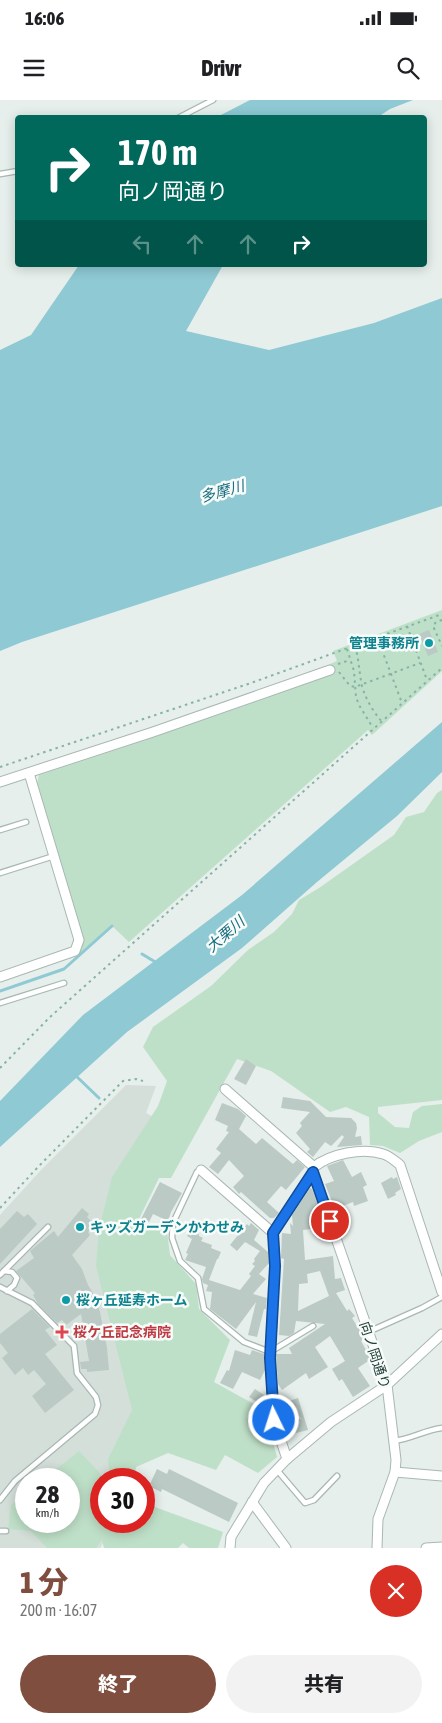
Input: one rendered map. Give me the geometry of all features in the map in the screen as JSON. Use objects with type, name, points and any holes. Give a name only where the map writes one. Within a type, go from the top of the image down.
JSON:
[{"type":"street","points":[[0,782],[152,732],[330,670]]},
{"type":"street","points":[[0,977],[75,951],[79,940],[29,773]]},
{"type":"street","points":[[225,1089],[313,1169]]},
{"type":"street","points":[[287,1459],[274,1420],[270,1352],[275,1266],[273,1233],[313,1169],[336,1155],[365,1151],[382,1153],[400,1165],[442,1292]]},
{"type":"street","name":"向ノ岡通り","points":[[313,1169],[387,1385],[396,1460],[394,1472],[378,1518],[377,1548]]},
{"type":"street","points":[[201,1170],[273,1233]]},
{"type":"street","points":[[230,1548],[231,1537],[264,1483],[287,1459],[330,1422],[387,1385],[442,1334]]},
{"type":"street","points":[[394,1472],[442,1476]]},
{"type":"street","points":[[252,1502],[286,1548]]},
{"type":"street","points":[[426,1548],[442,1547]]},
{"type":"lane","points":[[184,115],[213,100]]},
{"type":"lane","points":[[0,174],[15,172]]},
{"type":"lane","points":[[0,830],[26,822]]},
{"type":"lane","points":[[0,873],[54,856]]},
{"type":"lane","points":[[0,1003],[64,983]]},
{"type":"lane","points":[[201,1170],[197,1172],[173,1223],[172,1238],[180,1261],[198,1278],[204,1310],[244,1342],[270,1352],[313,1326]]},
{"type":"lane","points":[[2,1273],[48,1226]]},
{"type":"lane","points":[[2,1273],[12,1272],[17,1278],[14,1286],[7,1290]]},
{"type":"lane","points":[[0,1287],[32,1303],[74,1346],[77,1373],[96,1397],[98,1405],[95,1414],[15,1481],[0,1500]]},
{"type":"lane","points":[[368,1332],[442,1297]]},
{"type":"lane","points":[[394,1441],[407,1440],[436,1428],[442,1428]]},
{"type":"lane","points":[[277,1470],[305,1503],[314,1500],[337,1476]]},
{"type":"lane","points":[[0,1531],[6,1531]]},
{"type":"path","points":[[0,767],[142,720],[442,614]]},
{"type":"path","points":[[435,616],[436,622],[434,626],[442,646]]},
{"type":"path","points":[[436,622],[442,620]]},
{"type":"path","points":[[407,626],[427,681]]},
{"type":"path","points":[[378,637],[402,704]]},
{"type":"path","points":[[355,646],[359,657],[362,686],[367,700],[382,722]]},
{"type":"path","points":[[347,649],[359,705],[374,729]]},
{"type":"path","points":[[330,670],[333,666],[350,660]]},
{"type":"path","points":[[330,670],[340,672],[350,686],[355,687],[420,663]]},
{"type":"path","points":[[0,1068],[50,1017],[442,668]]},
{"type":"path","points":[[0,1208],[38,1166],[123,1081],[143,1080]]},
{"type":"shaded area","name":"桜ケ丘記念病院","points":[[126,1085],[156,1086],[146,1113],[162,1122],[111,1234],[136,1430],[130,1468],[90,1468],[90,1533],[109,1533],[100,1548],[0,1548],[0,1215],[41,1170]]},
{"type":"green space","points":[[442,610],[442,671],[372,735],[368,730],[129,942],[112,926],[79,956],[75,951],[79,940],[37,783],[39,775],[146,740],[331,673],[328,665],[337,661],[333,651]]},
{"type":"green space","points":[[442,790],[442,1100],[378,1107],[378,1113],[395,1127],[409,1128],[413,1112],[422,1106],[442,1104],[442,1132],[419,1141],[400,1153],[383,1146],[370,1145],[369,1117],[346,1107],[330,1112],[271,1071],[237,1059],[171,1178],[159,1178],[139,1219],[167,1231],[170,1255],[196,1284],[199,1309],[230,1340],[214,1382],[263,1409],[277,1457],[258,1473],[225,1455],[216,1470],[168,1453],[136,1468],[109,1468],[108,1459],[132,1410],[96,1266],[99,1229],[112,1177],[158,1106],[167,1081],[143,1047],[153,1027],[211,986],[248,950],[274,932],[292,914],[299,900],[394,835],[406,817],[424,812],[437,793]]},
{"type":"green space","points":[[79,1451],[95,1468],[90,1468],[90,1533],[155,1533],[155,1507],[223,1532],[218,1548],[189,1548],[183,1543],[178,1548],[104,1548],[102,1540],[96,1548],[47,1548],[33,1533],[80,1533],[80,1468],[58,1468]]},
{"type":"green space","points":[[15,1502],[15,1530],[8,1529],[11,1505]]},
{"type":"water","points":[[250,100],[413,100],[390,109],[381,115],[221,115]]},
{"type":"water","name":"多摩川","points":[[78,267],[222,267],[186,331],[269,350],[374,323],[442,298],[442,506],[22,642],[0,651],[0,350],[31,335]]},
{"type":"water","name":"大栗川","points":[[442,722],[442,772],[397,816],[317,882],[242,948],[127,1032],[0,1147],[0,1101],[83,1015],[242,895]]},
{"type":"building","name":"管理事務所","points":[[429,630],[438,652],[428,656],[419,634]]},
{"type":"building","points":[[246,1059],[256,1066],[246,1085],[234,1079]]},
{"type":"building","points":[[283,1097],[310,1101],[326,1117],[351,1118],[356,1123],[355,1137],[361,1136],[362,1145],[337,1147],[344,1137],[342,1135],[331,1146],[325,1142],[313,1157],[307,1152],[310,1149],[296,1133],[302,1126],[300,1123],[310,1112],[281,1108]]},
{"type":"building","points":[[222,1103],[238,1109],[246,1116],[239,1129],[256,1144],[262,1138],[293,1164],[297,1160],[305,1167],[286,1190],[281,1186],[267,1202],[279,1213],[274,1218],[270,1218],[241,1192],[239,1194],[233,1187],[244,1176],[229,1160],[218,1174],[209,1167],[221,1153],[216,1149],[229,1132],[226,1131],[228,1126],[215,1120]]},
{"type":"building","points":[[343,1160],[352,1177],[361,1172],[367,1185],[363,1187],[368,1201],[354,1206],[353,1202],[335,1209],[325,1184],[334,1181],[327,1166]]},
{"type":"building","points":[[392,1177],[393,1179],[397,1177],[401,1189],[395,1193],[396,1195],[388,1199],[381,1183]]},
{"type":"building","points":[[160,1182],[182,1193],[168,1221],[153,1214],[149,1222],[141,1219]]},
{"type":"building","points":[[310,1188],[312,1189],[319,1207],[320,1228],[303,1230],[305,1260],[333,1256],[335,1279],[341,1278],[345,1290],[336,1293],[347,1311],[349,1309],[355,1316],[352,1318],[364,1337],[361,1341],[371,1359],[358,1368],[370,1386],[353,1397],[342,1379],[339,1381],[332,1369],[345,1361],[330,1336],[315,1347],[328,1367],[309,1379],[306,1373],[282,1390],[278,1384],[276,1354],[292,1354],[289,1348],[325,1324],[296,1321],[294,1333],[289,1336],[279,1335],[284,1259],[281,1258],[282,1233],[291,1234],[290,1223],[293,1226],[292,1215]],"holes":[[[320,1271],[329,1296],[298,1311],[299,1284],[308,1283],[307,1274]]]},
{"type":"building","name":"桜ヶ丘延寿ホーム","points":[[82,1208],[89,1214],[87,1217],[95,1225],[88,1232],[90,1235],[72,1255],[82,1269],[93,1293],[92,1300],[96,1301],[100,1312],[109,1370],[87,1372],[87,1369],[81,1369],[80,1362],[89,1361],[81,1314],[66,1325],[62,1320],[57,1323],[38,1304],[33,1295],[35,1293],[16,1271],[34,1258],[30,1251],[54,1231],[58,1237]]},
{"type":"building","points":[[17,1211],[24,1217],[28,1214],[37,1224],[0,1264],[0,1229]]},
{"type":"building","points":[[251,1223],[259,1230],[254,1240],[268,1252],[269,1263],[259,1274],[266,1279],[253,1294],[267,1298],[266,1309],[264,1309],[257,1337],[248,1335],[256,1302],[236,1329],[210,1309],[212,1292],[206,1291],[208,1285],[203,1283],[202,1279],[206,1267],[185,1260],[192,1239],[187,1236],[191,1229],[194,1231],[197,1225],[199,1236],[203,1238],[201,1241],[212,1245],[211,1248],[221,1252],[209,1280],[240,1290],[251,1276],[249,1274],[255,1266],[252,1264],[260,1251],[245,1242],[237,1251],[230,1245],[247,1224],[249,1226]]},
{"type":"building","points":[[32,1309],[50,1327],[45,1330],[57,1345],[45,1354],[74,1390],[45,1413],[32,1396],[46,1384],[34,1370],[28,1375],[23,1368],[15,1375],[2,1358],[8,1353],[0,1343],[0,1334]]},
{"type":"building","points":[[235,1350],[250,1355],[252,1350],[264,1354],[265,1370],[260,1380],[242,1372],[233,1389],[220,1383],[227,1370],[229,1371]]},
{"type":"building","points":[[255,1389],[264,1395],[259,1403],[249,1397]]},
{"type":"building","points":[[298,1398],[308,1430],[292,1434],[286,1411],[302,1420],[289,1401]]},
{"type":"building","points":[[157,1469],[167,1474],[169,1469],[238,1503],[229,1522],[162,1489],[161,1492],[155,1489],[155,1473]]},
{"type":"waterway","points":[[0,991],[64,969],[112,926]]},
{"type":"waterway","points":[[142,954],[157,963]]},
{"type":"waterway","points":[[74,1074],[99,1098]]},
{"type":"place","name":"管理事務所","points":[[429,643]]},
{"type":"place","name":"キッズガーデンかわせみ","points":[[80,1227]]},
{"type":"place","name":"桜ヶ丘延寿ホーム","points":[[66,1300]]},
{"type":"place","name":"桜ケ丘記念病院","points":[[62,1332]]},
{"type":"route","points":[[274,1420],[270,1358],[275,1266],[273,1233],[313,1172],[330,1221]]}]
